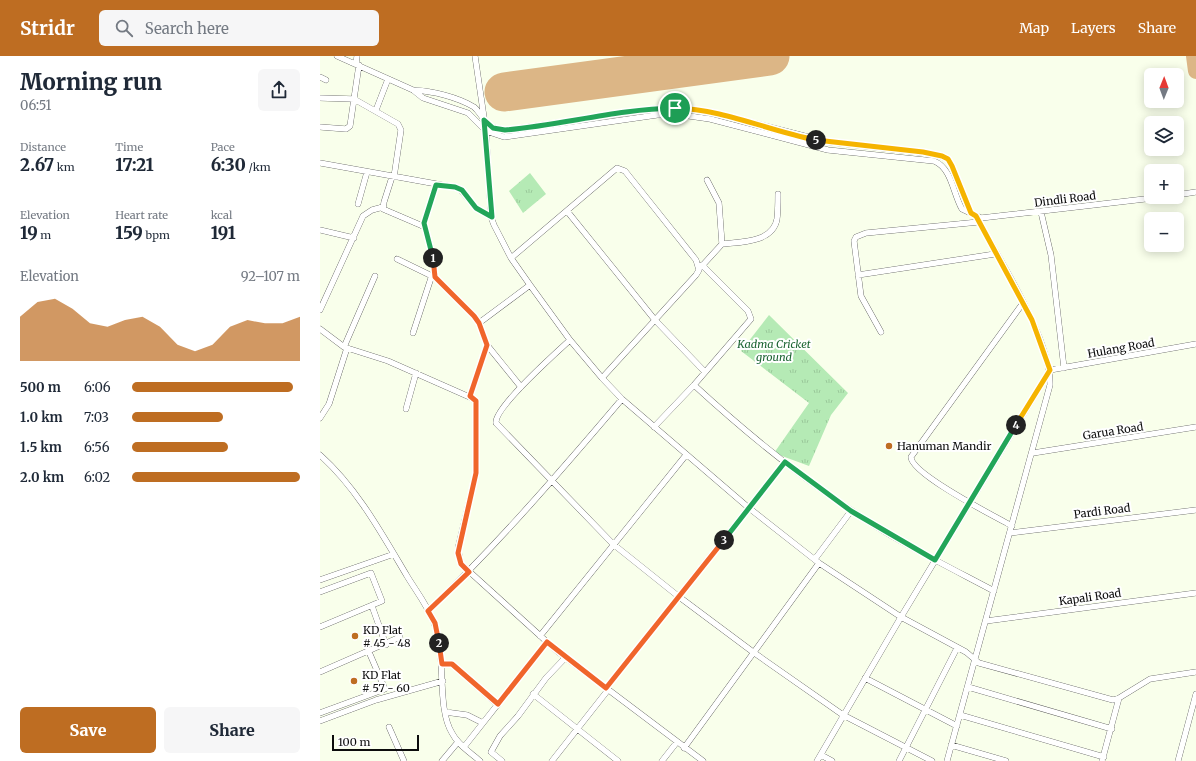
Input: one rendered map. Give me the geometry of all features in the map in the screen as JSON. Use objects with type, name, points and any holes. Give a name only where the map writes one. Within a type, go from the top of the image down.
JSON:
[{"type":"street","points":[[337,56],[413,90],[423,98],[468,113],[486,131],[499,136],[509,136],[657,115],[694,116],[828,150],[934,161],[940,163],[948,173],[962,209],[975,217]]},
{"type":"street","points":[[320,127],[349,128],[354,99],[357,56]]},
{"type":"street","points":[[476,56],[486,131],[492,217],[494,225],[511,258],[570,340],[602,378],[622,399],[686,456],[817,561],[901,617],[966,652],[975,660],[1106,699],[1119,698],[1150,679],[1196,672]]},
{"type":"street","points":[[320,77],[326,80]]},
{"type":"street","points":[[376,110],[388,79]]},
{"type":"street","points":[[413,90],[430,91],[470,105],[479,112],[484,120],[493,128],[505,130],[659,108],[687,108],[724,115],[828,142],[934,154],[948,159],[975,217],[1032,320],[1050,370],[1048,392],[1032,453],[947,761]]},
{"type":"street","points":[[320,98],[354,99],[376,110],[398,124],[401,130],[393,177],[383,207]]},
{"type":"street","points":[[320,163],[436,185],[455,187],[462,190],[476,208],[492,217]]},
{"type":"street","points":[[511,258],[614,170],[621,168],[701,268],[748,311],[751,319],[694,385],[654,426]]},
{"type":"street","points":[[358,204],[367,172]]},
{"type":"street","points":[[602,378],[722,244],[719,203],[707,180]]},
{"type":"street","points":[[413,333],[433,276],[435,263],[425,227],[426,216],[436,185]]},
{"type":"street","points":[[1184,194],[1196,192]]},
{"type":"street","points":[[722,244],[748,243],[772,229],[777,219],[778,194]]},
{"type":"street","name":"Dindli Road","points":[[858,275],[854,241],[860,235],[975,217],[987,218],[1144,199]]},
{"type":"street","points":[[383,207],[387,212],[425,227]]},
{"type":"street","points":[[320,310],[363,216],[372,210],[383,207]]},
{"type":"street","points":[[567,211],[655,320],[705,372]]},
{"type":"street","points":[[1041,212],[1051,255],[1064,368]]},
{"type":"street","points":[[320,230],[354,238]]},
{"type":"street","points":[[881,332],[864,302],[858,275],[995,254]]},
{"type":"street","points":[[397,259],[433,276],[470,312],[479,323],[487,345],[521,387]]},
{"type":"street","points":[[320,418],[329,404],[345,348],[375,276]]},
{"type":"street","points":[[479,323],[530,285]]},
{"type":"street","points":[[1012,526],[969,503],[929,478],[914,465],[911,457],[1023,303]]},
{"type":"street","points":[[320,329],[345,348],[388,361],[470,396],[476,401],[476,473],[458,553],[461,564],[547,642],[703,761]]},
{"type":"street","points":[[570,340],[521,387],[497,416],[496,423],[551,482],[613,544],[678,596],[753,652],[843,714],[932,761]]},
{"type":"street","name":"Hulang Road","points":[[1050,370],[1196,344]]},
{"type":"street","points":[[470,396],[487,345]]},
{"type":"street","points":[[817,761],[843,714],[1050,370]]},
{"type":"street","points":[[406,408],[416,374]]},
{"type":"street","points":[[694,385],[742,429],[851,511],[935,560],[994,590]]},
{"type":"street","points":[[428,611],[469,572],[551,482],[622,399]]},
{"type":"street","name":"Garua Road","points":[[1032,453],[1196,427]]},
{"type":"street","points":[[320,455],[339,474],[358,498],[394,554],[435,623],[442,664],[445,712],[451,733],[458,742],[480,761]]},
{"type":"street","points":[[540,636],[613,544],[686,456]]},
{"type":"street","points":[[552,761],[578,730],[607,689],[678,596],[785,462]]},
{"type":"street","name":"Pardi Road","points":[[1010,533],[1196,510]]},
{"type":"street","points":[[684,748],[851,511]]},
{"type":"street","points":[[320,580],[394,554]]},
{"type":"street","points":[[320,592],[371,573],[382,601],[320,627]]},
{"type":"street","name":"Kapali Road","points":[[986,622],[1196,593]]},
{"type":"street","points":[[372,606],[386,645]]},
{"type":"street","points":[[320,672],[400,638]]},
{"type":"street","points":[[464,747],[547,642]]},
{"type":"street","points":[[899,761],[957,648]]},
{"type":"street","points":[[320,714],[385,689],[369,652]]},
{"type":"street","points":[[502,761],[491,752],[500,736],[518,716],[546,678],[566,657]]},
{"type":"street","points":[[442,664],[452,664],[498,704]]},
{"type":"street","points":[[865,678],[957,726]]},
{"type":"street","points":[[320,721],[376,700],[443,681]]},
{"type":"street","points":[[968,687],[1112,729]]},
{"type":"street","points":[[533,694],[618,761]]},
{"type":"street","points":[[1178,761],[1196,694]]},
{"type":"street","points":[[960,715],[1103,759],[1119,698]]},
{"type":"street","points":[[445,712],[467,714],[483,723]]},
{"type":"street","points":[[389,727],[404,761]]},
{"type":"street","points":[[442,761],[458,742]]},
{"type":"street","points":[[662,761],[677,742]]},
{"type":"street","points":[[951,745],[1006,761]]},
{"type":"street","points":[[820,755],[832,761]]},
{"type":"green space","points":[[530,173],[546,194],[523,213],[509,191]]},
{"type":"green space","name":"Kadma Cricket ground","points":[[769,315],[848,393],[831,415],[809,466],[774,453],[809,403],[741,351]]},
{"type":"taxiway","points":[[1194,56],[1196,71]]},
{"type":"runway","points":[[504,92],[770,56]]},
{"type":"place","name":"Hanuman Mandir","points":[[889,446]]},
{"type":"place","name":"KD Flat # 45 - 48","points":[[355,636]]},
{"type":"place","name":"KD Flat # 57 - 60","points":[[354,681]]},
{"type":"route","points":[[659,108],[675,108],[701,110],[724,115],[810,139],[923,152],[942,156],[948,159],[971,213],[976,216],[995,254],[1032,320],[1050,370],[935,560],[851,511],[785,462],[606,688],[547,642],[498,704],[452,664],[442,664],[442,655],[435,623],[428,611],[469,572],[461,564],[458,548],[474,485],[477,462],[476,401],[470,396],[487,345],[479,323],[474,316],[434,275],[435,263],[424,223],[426,216],[436,185],[459,188],[476,208],[492,217],[484,120],[493,128],[505,130],[659,108]]}]
